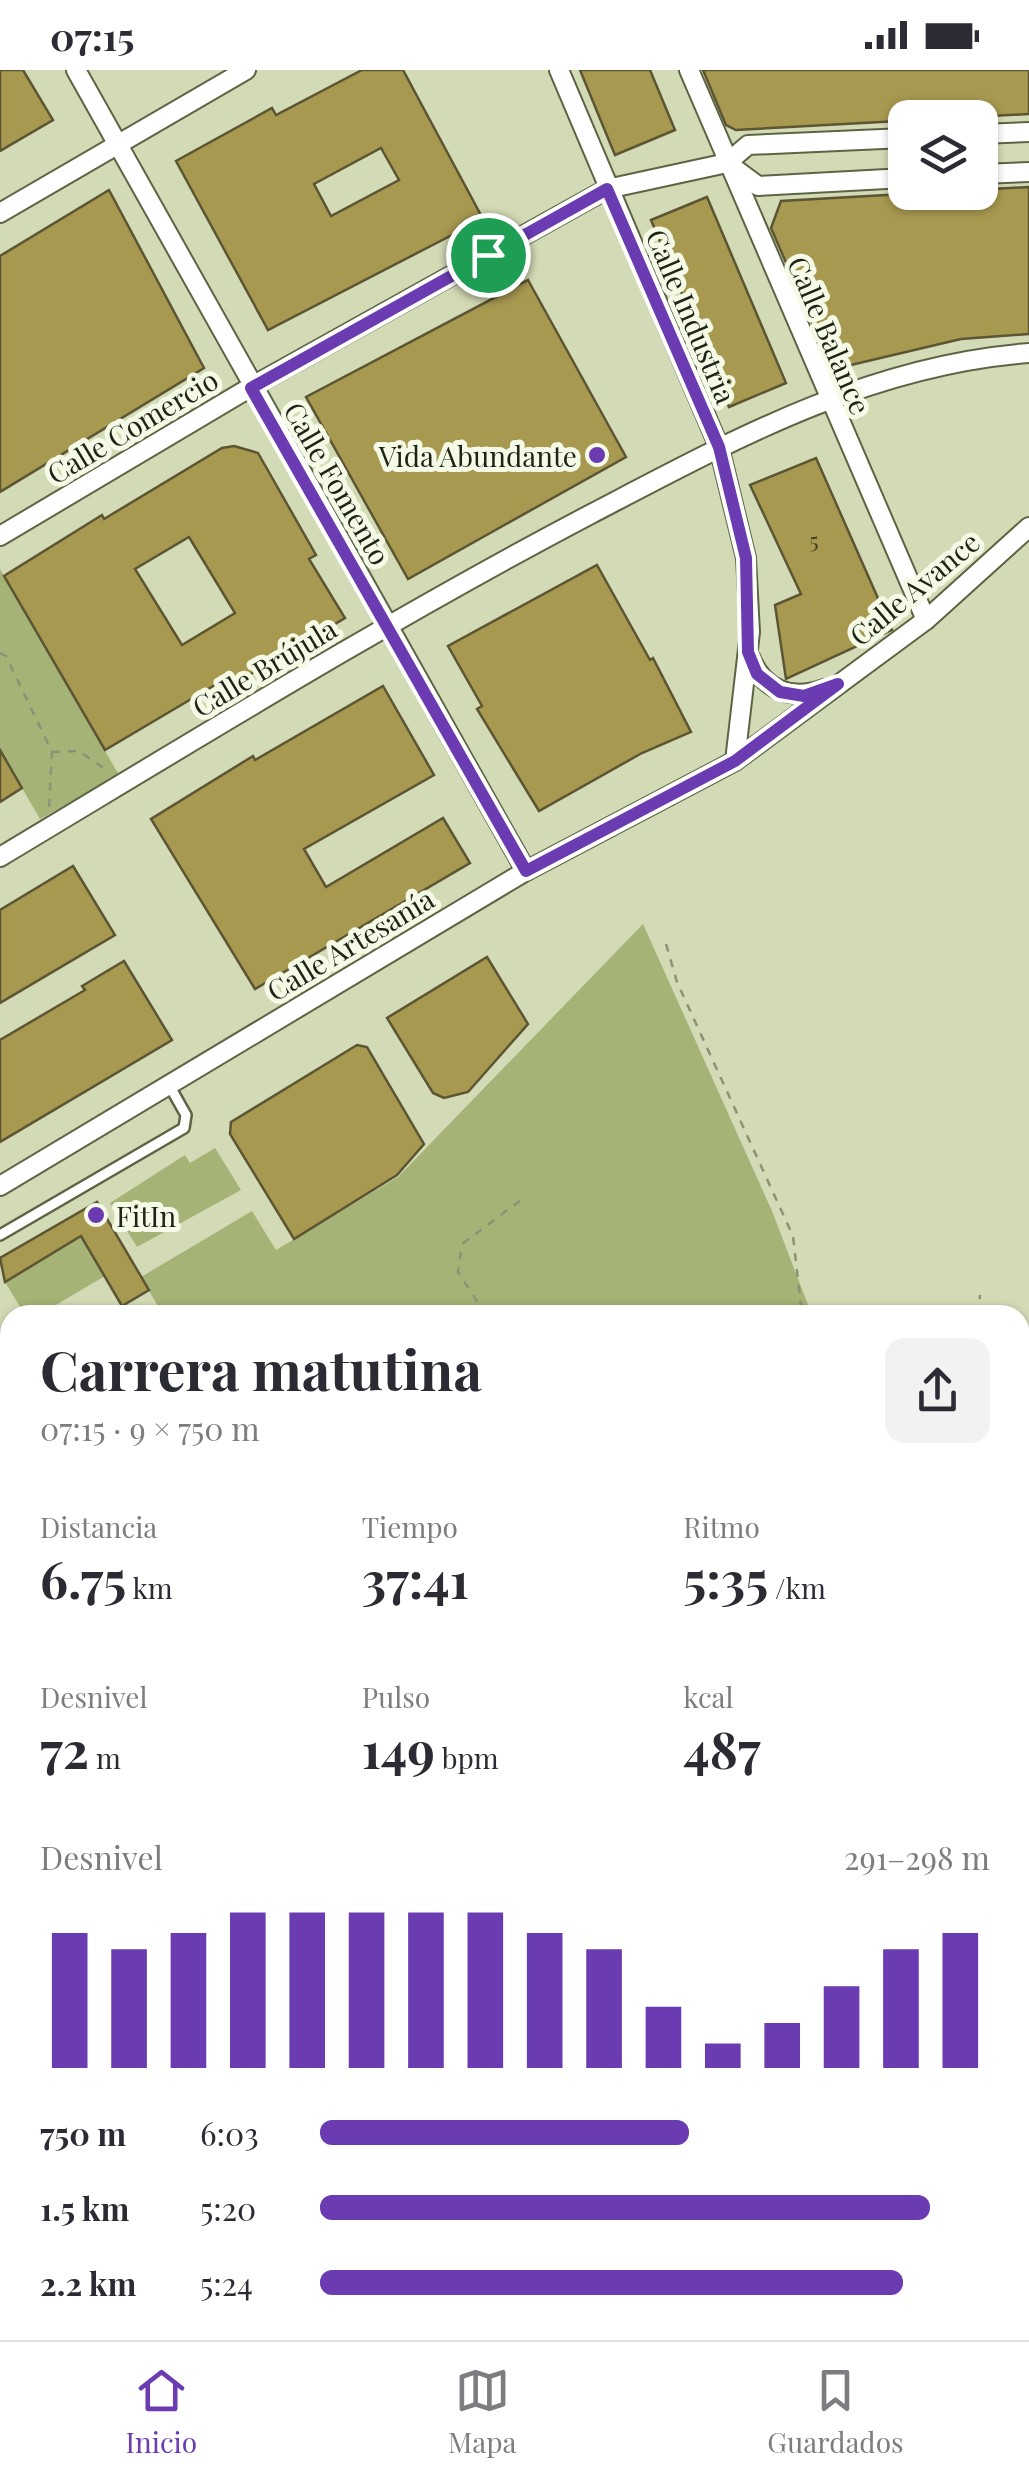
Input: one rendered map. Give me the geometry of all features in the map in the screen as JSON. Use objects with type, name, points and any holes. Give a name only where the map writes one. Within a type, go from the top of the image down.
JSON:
[{"type":"street","name":"Calle Fomento","points":[[76,70],[251,388],[526,871]]},
{"type":"street","points":[[0,213],[246,70]]},
{"type":"street","name":"Calle Industria","points":[[559,70],[719,447],[746,558],[748,652],[735,761]]},
{"type":"street","name":"Calle Balance","points":[[689,70],[827,398],[926,620]]},
{"type":"street","points":[[998,133],[1029,132]]},
{"type":"street","name":"Calle Comercio","points":[[0,536],[251,388],[607,189],[727,163],[748,145],[888,139]]},
{"type":"street","points":[[727,163],[758,186],[888,179]]},
{"type":"street","points":[[998,173],[1029,172]]},
{"type":"street","points":[[719,447],[827,398],[900,373],[1029,352]]},
{"type":"street","name":"Calle Brújula","points":[[0,858],[388,624],[719,447]]},
{"type":"street","name":"Calle Avance","points":[[735,761],[926,620],[1029,527]]},
{"type":"street","points":[[748,652],[757,674],[780,692],[804,696],[838,684]]},
{"type":"street","name":"Calle Artesanía","points":[[0,1186],[526,871],[735,761]]},
{"type":"lane","points":[[0,1235],[184,1128],[186,1115],[169,1085]]},
{"type":"path","points":[[0,653],[6,656],[52,752],[48,829]]},
{"type":"path","points":[[52,752],[79,751],[124,783]]},
{"type":"path","points":[[666,944],[677,982],[793,1236],[801,1305]]},
{"type":"path","points":[[479,1305],[458,1272],[462,1244],[525,1196]]},
{"type":"path","points":[[979,1305],[980,1295]]},
{"type":"green space","points":[[0,569],[119,775],[40,819],[0,750]]},
{"type":"green space","points":[[643,924],[772,1211],[808,1305],[157,1305],[141,1277],[252,1211],[276,1250],[398,1177]]},
{"type":"green space","points":[[215,1148],[241,1190],[137,1247],[110,1203],[185,1155],[190,1163]]},
{"type":"green space","points":[[81,1237],[105,1276],[56,1305],[19,1305],[5,1282]]},
{"type":"building","points":[[0,70],[23,70],[53,120],[0,151]]},
{"type":"building","points":[[362,70],[403,70],[483,219],[268,330],[176,161],[272,108],[276,115]],"holes":[[[381,148],[399,180],[331,216],[314,184]]]},
{"type":"building","points":[[580,70],[650,70],[675,130],[615,155]]},
{"type":"building","points":[[703,70],[1029,70],[1029,114],[998,116],[998,100],[888,100],[888,122],[736,130],[726,125]]},
{"type":"building","points":[[1029,187],[1029,334],[961,339],[851,365],[829,362],[771,228],[781,201],[888,195],[888,210],[998,210],[998,189]]},
{"type":"building","points":[[109,190],[204,368],[0,492],[0,256]]},
{"type":"building","points":[[707,197],[786,383],[729,407],[651,220]]},
{"type":"building","points":[[528,280],[626,457],[408,579],[306,397]]},
{"type":"building","points":[[234,446],[258,453],[316,555],[309,559],[345,618],[224,690],[220,682],[105,750],[4,576],[222,448]],"holes":[[[189,537],[235,613],[182,645],[135,569]]]},
{"type":"building","points":[[816,458],[892,630],[786,679],[775,605],[801,594],[750,485]]},
{"type":"building","points":[[597,565],[650,660],[653,658],[691,732],[642,753],[539,811],[477,709],[482,706],[448,646]]},
{"type":"building","points":[[383,686],[434,775],[304,849],[326,887],[443,818],[470,863],[255,989],[151,819],[253,756],[255,760]]},
{"type":"building","points":[[0,750],[22,788],[0,802]]},
{"type":"building","points":[[73,866],[115,935],[0,1003],[0,910]]},
{"type":"building","points":[[487,957],[528,1024],[468,1092],[444,1098],[433,1093],[387,1018]]},
{"type":"building","points":[[124,961],[172,1040],[0,1142],[0,1040],[85,990],[82,986]]},
{"type":"building","points":[[357,1045],[367,1047],[424,1144],[397,1175],[294,1239],[230,1134],[231,1122]]},
{"type":"building","points":[[97,1202],[149,1290],[121,1305],[81,1236],[5,1282],[0,1258]]},
{"type":"place","name":"Vida Abundante","points":[[597,455]]},
{"type":"place","name":"FitIn","points":[[96,1215]]},
{"type":"route","points":[[607,189],[719,447],[720,465],[746,558],[748,652],[757,674],[780,692],[804,696],[838,684],[735,761],[526,871],[251,388],[488,255],[607,189]]}]
